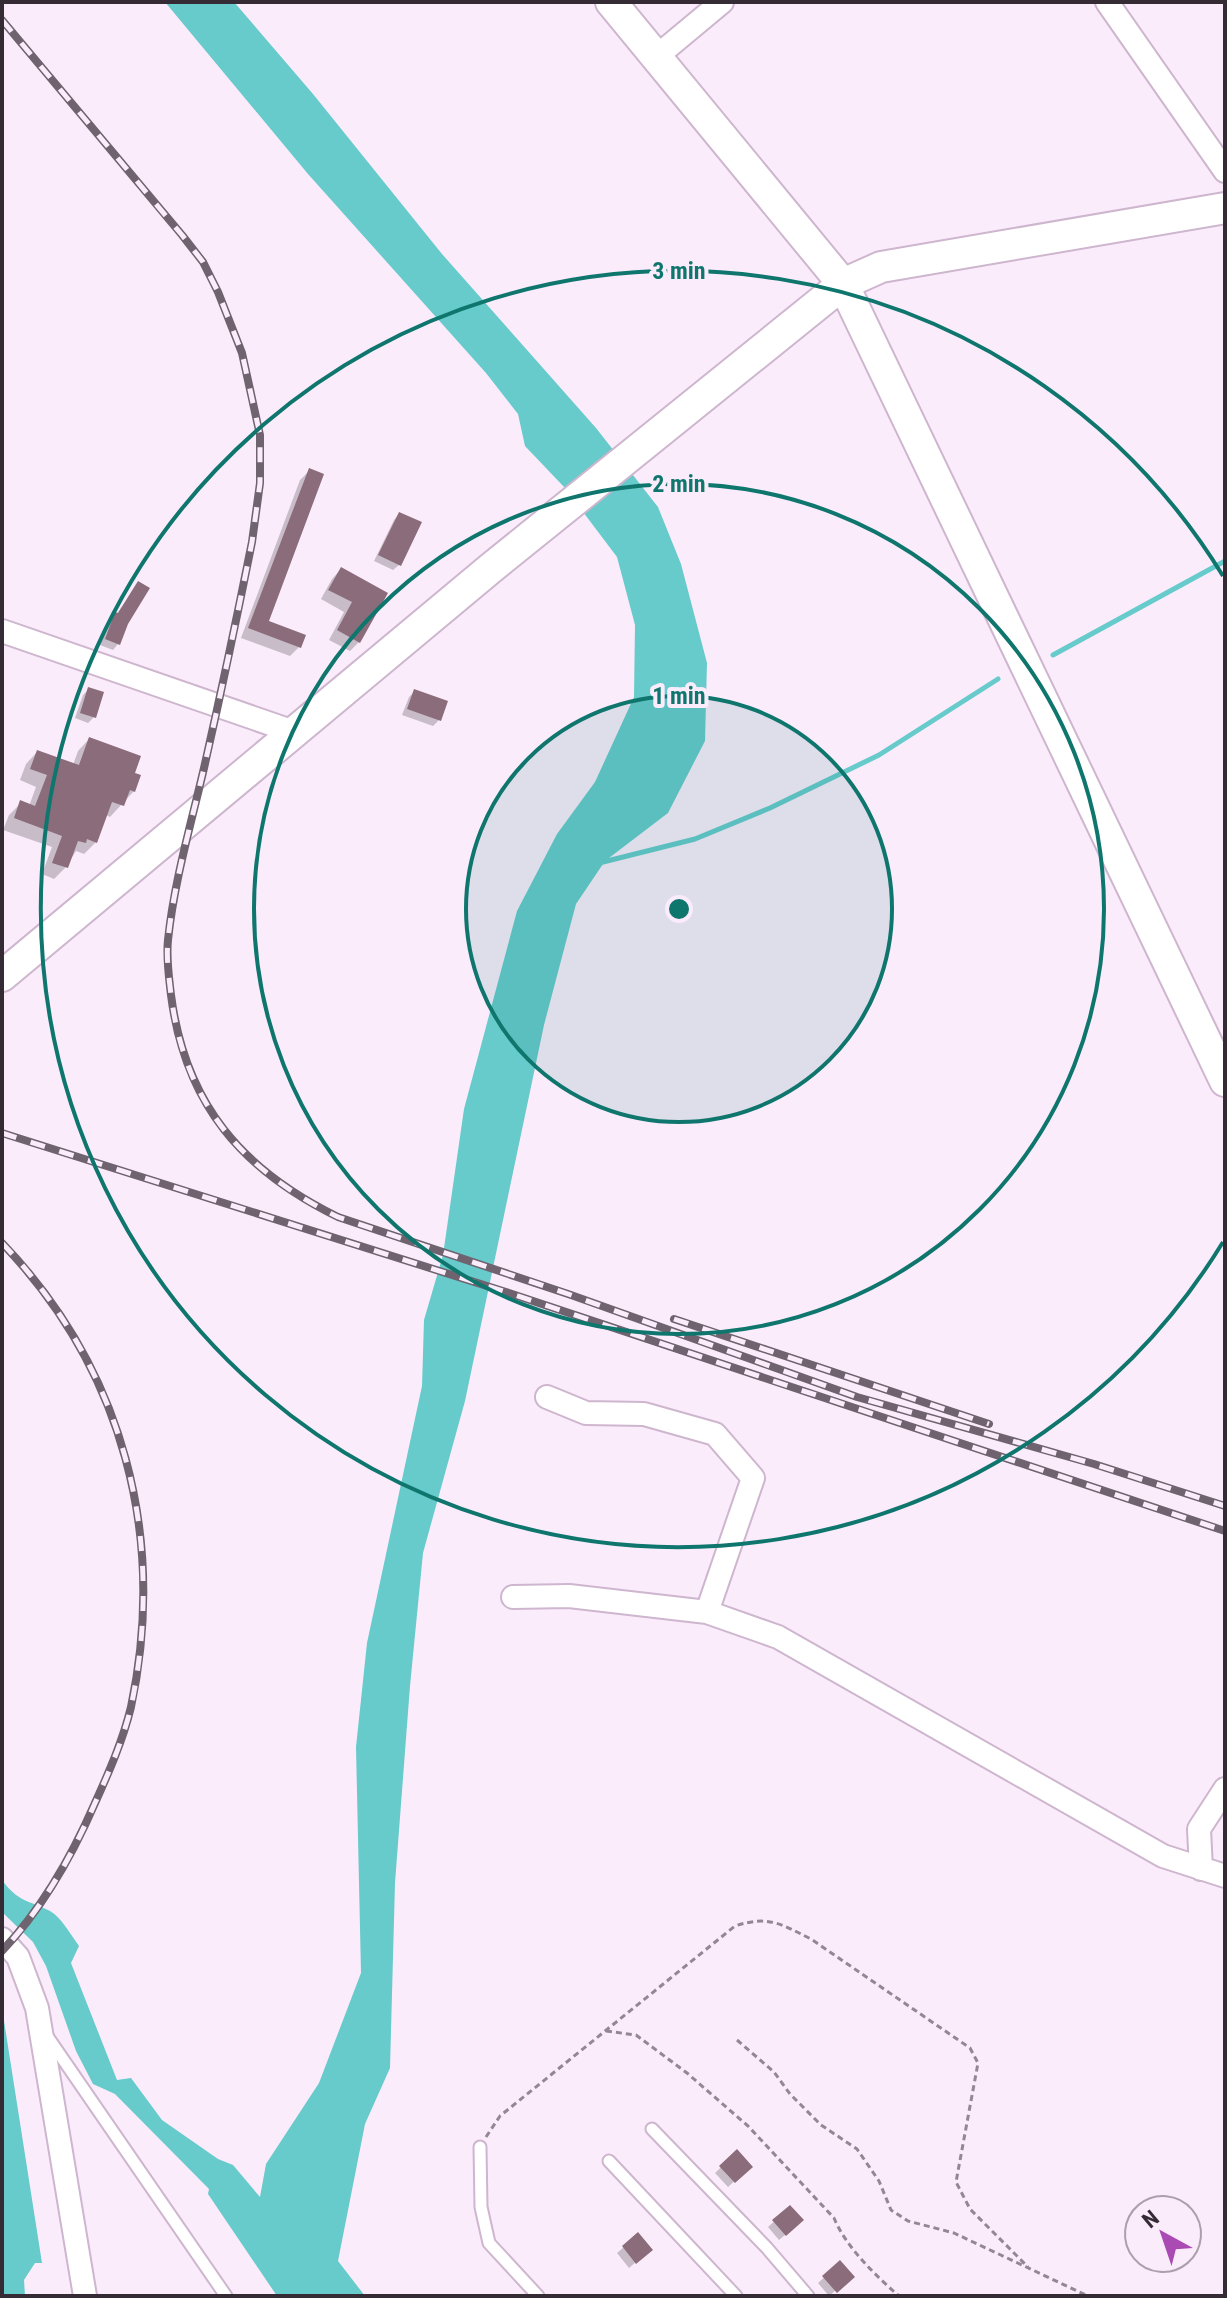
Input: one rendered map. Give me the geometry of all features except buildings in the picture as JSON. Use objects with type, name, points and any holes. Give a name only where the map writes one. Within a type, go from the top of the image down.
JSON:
[{"type":"main road","points":[[611,2],[843,284],[1223,1071]]},
{"type":"main road","points":[[2,976],[491,568],[843,284],[881,267],[1225,208]]},
{"type":"street","points":[[656,57],[722,2]]},
{"type":"street","points":[[1107,2],[1225,171]]},
{"type":"street","points":[[2,631],[294,732]]},
{"type":"street","points":[[547,1397],[586,1413],[644,1414],[715,1434],[753,1478],[707,1612]]},
{"type":"street","points":[[513,1597],[569,1596],[707,1612],[778,1637],[1163,1856],[1225,1876]]},
{"type":"street","points":[[1201,1869],[1199,1829],[1225,1789]]},
{"type":"street","points":[[2,1939],[18,1957],[37,2008],[85,2296]]},
{"type":"lane","points":[[39,2025],[226,2296]]},
{"type":"lane","points":[[652,2129],[767,2248],[808,2296]]},
{"type":"lane","points":[[480,2147],[481,2207],[489,2243],[538,2296]]},
{"type":"lane","points":[[609,2161],[736,2296]]},
{"type":"path","points":[[480,2147],[500,2116],[735,1926],[757,1919],[783,1924],[811,1939],[970,2048],[978,2063],[956,2182],[970,2209],[1028,2267]]},
{"type":"path","points":[[606,2031],[636,2035],[687,2073],[748,2126],[834,2218],[840,2232],[883,2283],[899,2296]]},
{"type":"path","points":[[737,2040],[774,2072],[790,2094],[821,2125],[857,2149],[879,2181],[891,2210],[908,2221],[954,2233],[1088,2296]]},
{"type":"water","points":[[165,2],[234,2],[442,254],[596,428],[658,507],[681,564],[707,663],[705,741],[668,813],[605,861],[576,904],[544,1025],[465,1401],[423,1553],[395,1883],[390,2068],[365,2124],[338,2261],[365,2296],[277,2296],[208,2194],[209,2189],[115,2094],[93,2084],[76,2051],[46,1966],[33,1942],[2,1912],[2,1880],[18,1897],[54,1914],[79,1946],[71,1963],[117,2080],[131,2078],[162,2120],[218,2159],[233,2165],[260,2197],[266,2164],[319,2083],[361,1973],[356,1747],[367,1643],[422,1386],[424,1320],[443,1255],[464,1109],[517,911],[557,834],[595,782],[634,697],[635,625],[617,557],[565,488],[525,446],[518,414],[486,373],[308,174]]},
{"type":"water","points":[[2,2008],[42,2263],[35,2263],[24,2280],[25,2296],[2,2296]]},
{"type":"waterway","points":[[1053,655],[1225,561]]},
{"type":"waterway","points":[[599,863],[695,839],[770,808],[879,755],[998,679]]},
{"type":"railway","points":[[2,20],[203,262],[242,353],[260,435],[260,483],[252,542],[179,875],[167,947],[178,1034],[205,1101],[224,1129],[273,1178],[338,1217],[571,1295],[857,1397],[1094,1464],[1225,1506]]},
{"type":"railway","points":[[2,1133],[506,1292],[1225,1531]]},
{"type":"railway","points":[[2,1243],[44,1292],[78,1345],[105,1400],[125,1458],[138,1518],[143,1580],[141,1643],[131,1707],[115,1756],[66,1862],[43,1900],[2,1951]]},
{"type":"railway","points":[[674,1319],[989,1424]]}]
